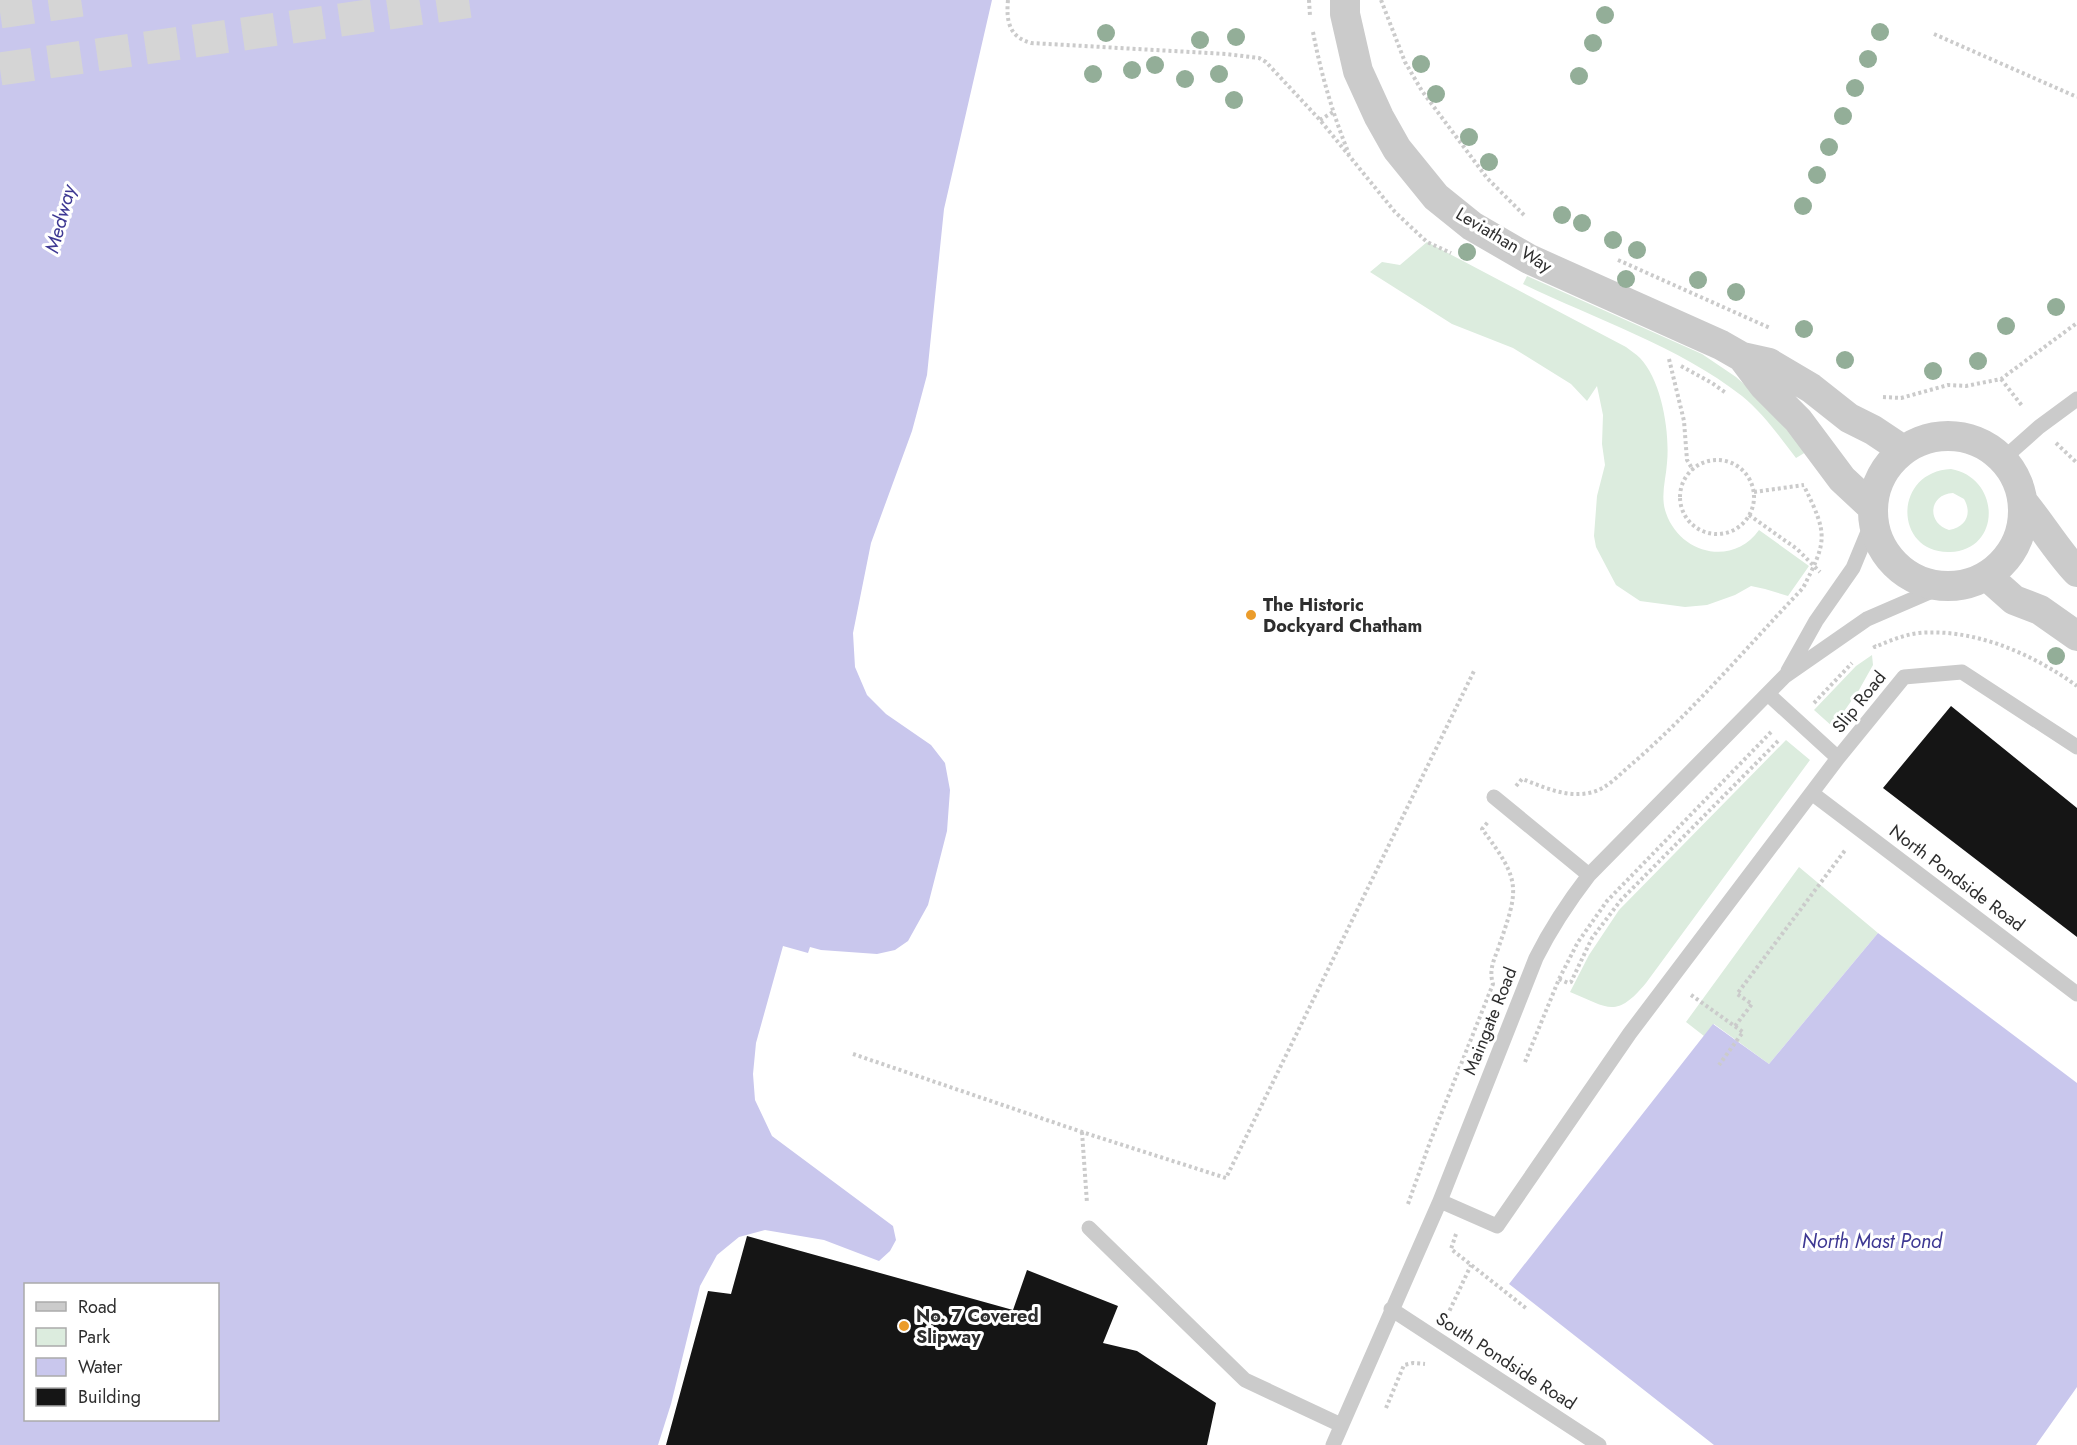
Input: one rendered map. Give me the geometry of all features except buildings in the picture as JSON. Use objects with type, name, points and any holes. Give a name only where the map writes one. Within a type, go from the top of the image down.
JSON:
[{"type":"street","name":"Leviathan Way","points":[[1345,0],[1345,14],[1358,71],[1378,117],[1397,149],[1436,197],[1472,226],[1529,259],[1742,357],[1769,363],[1811,388],[1849,418],[1873,430],[1903,450]]},
{"type":"street","name":"Leviathan Way","points":[[1742,357],[1764,386],[1806,429],[1842,479],[1872,514]]},
{"type":"street","points":[[1943,435],[1965,437],[1986,445],[2003,459],[2016,478],[2023,502],[2023,523],[2016,544],[2004,562],[1987,576],[1965,585],[1941,587],[1920,582],[1901,571],[1886,555],[1872,514],[1876,485],[1887,466],[1903,450],[1922,440],[1943,435]]},
{"type":"street","points":[[2023,502],[2046,530],[2062,556],[2077,572]]},
{"type":"street","points":[[1987,576],[2014,600],[2040,610],[2077,636]]},
{"type":"lane","points":[[2003,459],[2039,427],[2077,399]]},
{"type":"lane","points":[[1785,676],[1816,621],[1853,568],[1872,514]]},
{"type":"lane","points":[[1785,676],[1867,619],[1941,587]]},
{"type":"lane","name":"Slip Road","points":[[1464,1212],[1497,1226],[1630,1033],[1838,759],[1904,677],[1962,672],[2077,747]]},
{"type":"lane","name":"Maingate Road","points":[[1333,1445],[1440,1201],[1536,958],[1549,932],[1589,875],[1785,676]]},
{"type":"lane","points":[[1768,694],[1838,759]]},
{"type":"lane","name":"North Pondside Road","points":[[1813,794],[2077,994]]},
{"type":"lane","points":[[1498,800],[1589,875]]},
{"type":"lane","points":[[1440,1201],[1464,1212]]},
{"type":"lane","points":[[1089,1228],[1245,1380],[1341,1425]]},
{"type":"lane","name":"South Pondside Road","points":[[1391,1309],[1599,1445]]},
{"type":"path","points":[[1008,0],[1009,26],[1021,40],[1031,43],[1226,54],[1259,58],[1276,71],[1320,120],[1395,212],[1427,242],[1457,256]]},
{"type":"path","points":[[1381,0],[1405,62],[1422,91],[1487,178],[1529,219]]},
{"type":"path","points":[[1934,34],[2077,97]]},
{"type":"path","points":[[1320,120],[1333,112]]},
{"type":"path","points":[[1617,259],[1778,331]]},
{"type":"path","points":[[1874,395],[1901,398],[1948,385],[1966,386],[2001,379],[2077,323]]},
{"type":"path","points":[[1659,354],[1712,383],[1727,395]]},
{"type":"path","points":[[1669,359],[1684,421],[1687,460],[1693,470]]},
{"type":"path","points":[[1717,460],[1727,462],[1745,473],[1754,492],[1754,504],[1742,525],[1720,534],[1707,533],[1696,528],[1682,509],[1680,497],[1682,485],[1693,470],[1706,462],[1717,460]]},
{"type":"path","points":[[1407,1209],[1430,1142],[1493,984],[1490,973],[1512,909],[1514,889],[1511,873],[1503,857],[1482,830],[1498,800],[1522,779],[1559,792],[1576,795],[1594,792],[1609,784],[1656,743],[1803,588],[1814,566],[1823,531],[1819,516],[1799,477]]},
{"type":"path","points":[[1754,492],[1804,485]]},
{"type":"path","points":[[1749,515],[1797,549],[1814,566]]},
{"type":"path","points":[[1559,979],[1571,982],[1592,938],[1621,900],[1860,657]]},
{"type":"path","points":[[853,1054],[1226,1178],[1475,669]]},
{"type":"path","points":[[1523,1068],[1559,979],[1578,942],[1607,902],[1766,738]]},
{"type":"path","points":[[1735,1026],[1752,1004],[1737,994],[1861,829]]},
{"type":"path","points":[[1670,980],[1743,1032],[1719,1065]]},
{"type":"path","points":[[1082,1132],[1089,1228]]},
{"type":"path","points":[[1464,1212],[1451,1249],[1527,1309]]},
{"type":"path","points":[[1448,1316],[1471,1265]]},
{"type":"path","points":[[1386,1408],[1404,1365],[1430,1364]]},
{"type":"green space","points":[[1427,242],[1626,347],[1640,358],[1654,380],[1666,423],[1668,451],[1663,500],[1673,527],[1695,546],[1708,551],[1722,552],[1735,549],[1748,542],[1759,530],[1809,566],[1788,596],[1751,586],[1735,595],[1707,605],[1685,607],[1640,601],[1616,585],[1596,547],[1594,536],[1597,496],[1605,465],[1602,444],[1603,415],[1597,386],[1587,401],[1571,384],[1513,348],[1452,324],[1370,272],[1382,262],[1400,265]]},
{"type":"green space","points":[[1527,276],[1702,354],[1736,377],[1761,399],[1806,452],[1796,458],[1757,410],[1717,378],[1636,334],[1523,284]]},
{"type":"green space","points":[[1951,469],[1967,475],[1979,485],[1986,499],[1989,513],[1986,527],[1979,539],[1967,548],[1950,552],[1932,549],[1918,540],[1910,527],[1907,512],[1910,497],[1918,484],[1932,474]],"holes":[[[1953,493],[1964,499],[1968,509],[1964,523],[1949,530],[1942,526],[1937,521],[1933,509],[1939,498]]]},
{"type":"green space","points":[[1872,655],[1873,665],[1833,727],[1814,710],[1856,666]]},
{"type":"green space","points":[[1786,740],[1810,760],[1646,983],[1627,1002],[1611,1007],[1603,1006],[1570,992],[1589,955],[1619,910]]},
{"type":"green space","points":[[1799,867],[1878,933],[1769,1064],[1714,1024],[1704,1036],[1686,1022]]},
{"type":"water","name":"Medway","points":[[0,0],[992,0],[944,209],[927,375],[912,431],[871,543],[853,633],[855,667],[867,695],[886,714],[931,745],[945,763],[950,790],[947,831],[928,905],[908,941],[895,950],[877,954],[821,950],[810,947],[808,953],[783,946],[756,1043],[753,1074],[755,1100],[772,1136],[893,1226],[896,1240],[890,1251],[879,1261],[824,1240],[765,1230],[739,1237],[717,1255],[700,1286],[671,1404],[658,1445],[0,1445]]},
{"type":"water","name":"North Mast Pond","points":[[1878,933],[2077,1083],[2077,1387],[2036,1445],[1714,1445],[1509,1284],[1713,1024],[1769,1064]]},
{"type":"tunnel","points":[[0,12],[82,0]]},
{"type":"tunnel","points":[[0,69],[479,0]]},
{"type":"place","name":"The Historic Dockyard Chatham","points":[[1251,615]]},
{"type":"place","name":"No. 7 Covered Slipway","points":[[904,1326]]}]
